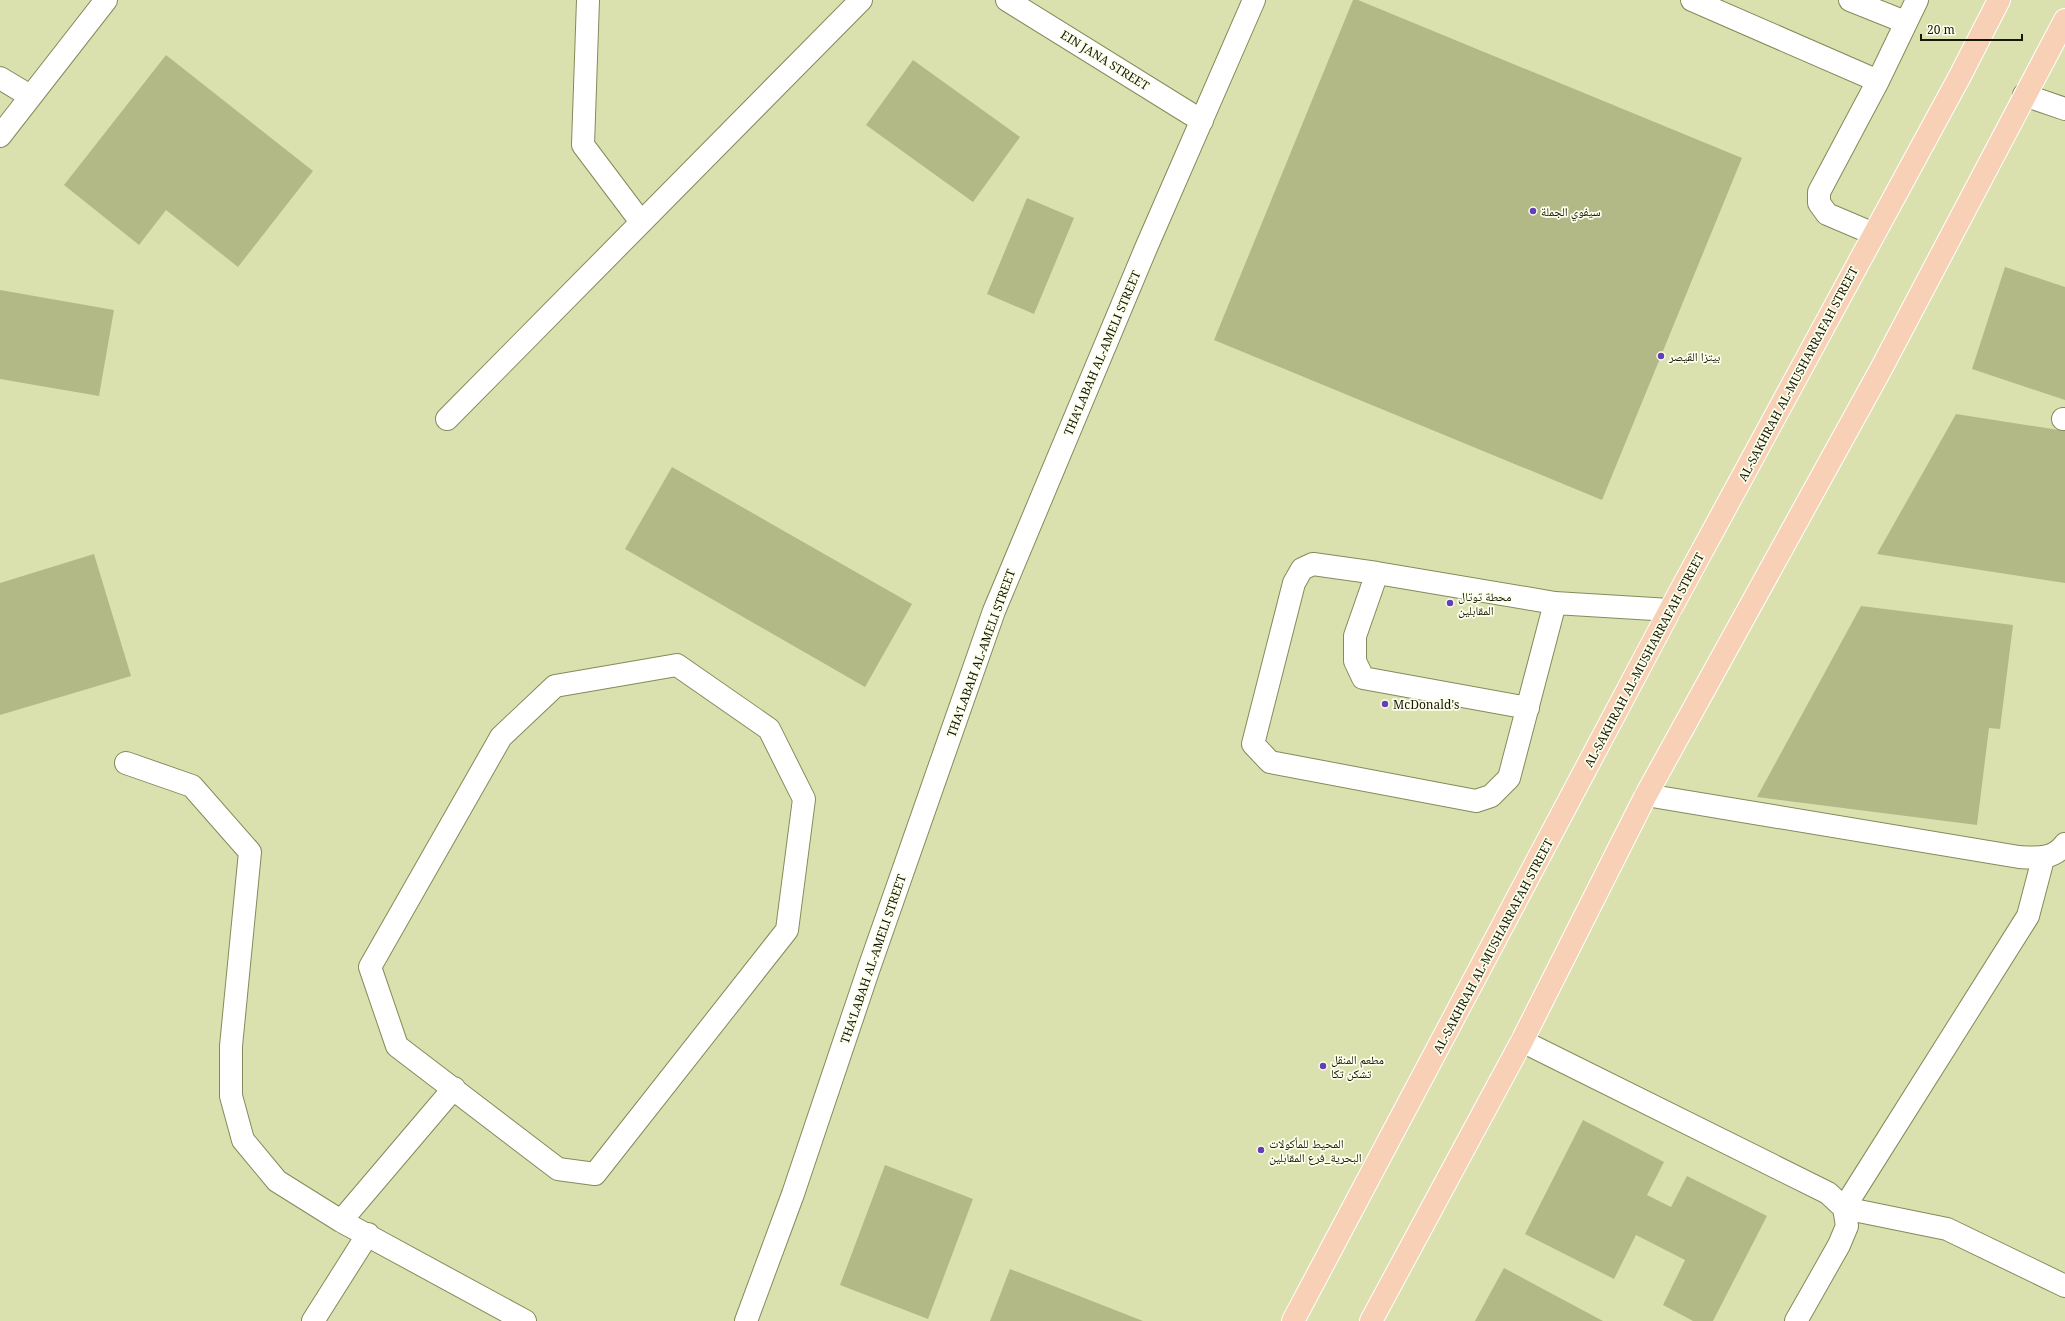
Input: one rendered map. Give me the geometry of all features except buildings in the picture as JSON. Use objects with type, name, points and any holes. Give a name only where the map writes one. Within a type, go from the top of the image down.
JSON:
[{"type":"main road","name":"AL-SAKHRAH AL-MUSHARRAFAH STREET","points":[[1293,1321],[1670,610],[1960,76],[1999,0]]},
{"type":"main road","points":[[1371,1321],[1522,1041],[1646,795],[1881,369],[2024,95],[2065,20]]},
{"type":"street","points":[[0,136],[106,0]]},
{"type":"street","points":[[588,0],[583,145],[641,222]]},
{"type":"street","points":[[447,419],[861,0]]},
{"type":"street","name":"EIN JANA STREET","points":[[1007,0],[1202,121]]},
{"type":"street","name":"THA‘LABAH AL-AMELI STREET","points":[[746,1321],[793,1194],[869,968],[994,611],[1146,248],[1254,0]]},
{"type":"street","points":[[1692,0],[1878,81]]},
{"type":"street","points":[[1850,0],[1905,22]]},
{"type":"street","points":[[1874,234],[1827,214],[1819,203],[1819,192],[1878,81],[1905,22],[1917,0]]},
{"type":"street","points":[[0,78],[30,96]]},
{"type":"street","points":[[2024,95],[2065,109]]},
{"type":"street","points":[[1556,604],[1509,778],[1491,796],[1476,801],[1270,762],[1253,744],[1294,583],[1302,569],[1313,564],[1377,573],[1556,604],[1670,610]]},
{"type":"street","points":[[1377,573],[1355,636],[1355,661],[1363,678],[1528,708]]},
{"type":"street","points":[[677,665],[769,729],[804,798],[787,930],[595,1174],[558,1169],[454,1088],[398,1046],[370,967],[501,737],[555,686],[677,665]]},
{"type":"street","points":[[126,763],[192,786],[250,852],[231,1046],[231,1096],[243,1140],[277,1181],[341,1221],[368,1234],[525,1321]]},
{"type":"street","points":[[1646,795],[2019,858],[2044,859],[2062,848],[2065,844]]},
{"type":"street","points":[[1796,1321],[1839,1246],[1847,1226],[1844,1208],[2028,916],[2044,859]]},
{"type":"street","points":[[1522,1041],[1828,1193],[1844,1208],[1947,1229],[2065,1286]]},
{"type":"street","points":[[341,1221],[454,1088]]},
{"type":"street","points":[[313,1321],[368,1234]]},
{"type":"place","name":"سيفوي الجملة","points":[[1533,211]]},
{"type":"place","name":"بيتزا القيصر","points":[[1661,356]]},
{"type":"place","name":"محطة توتال المقابلين","points":[[1450,603]]},
{"type":"place","name":"McDonald's","points":[[1385,704]]},
{"type":"place","name":"مطعم المنقل تشكن تكا","points":[[1323,1066]]},
{"type":"place","name":"المحيط للمأكولات البحرية_فرع المقابلين","points":[[1261,1150]]}]
